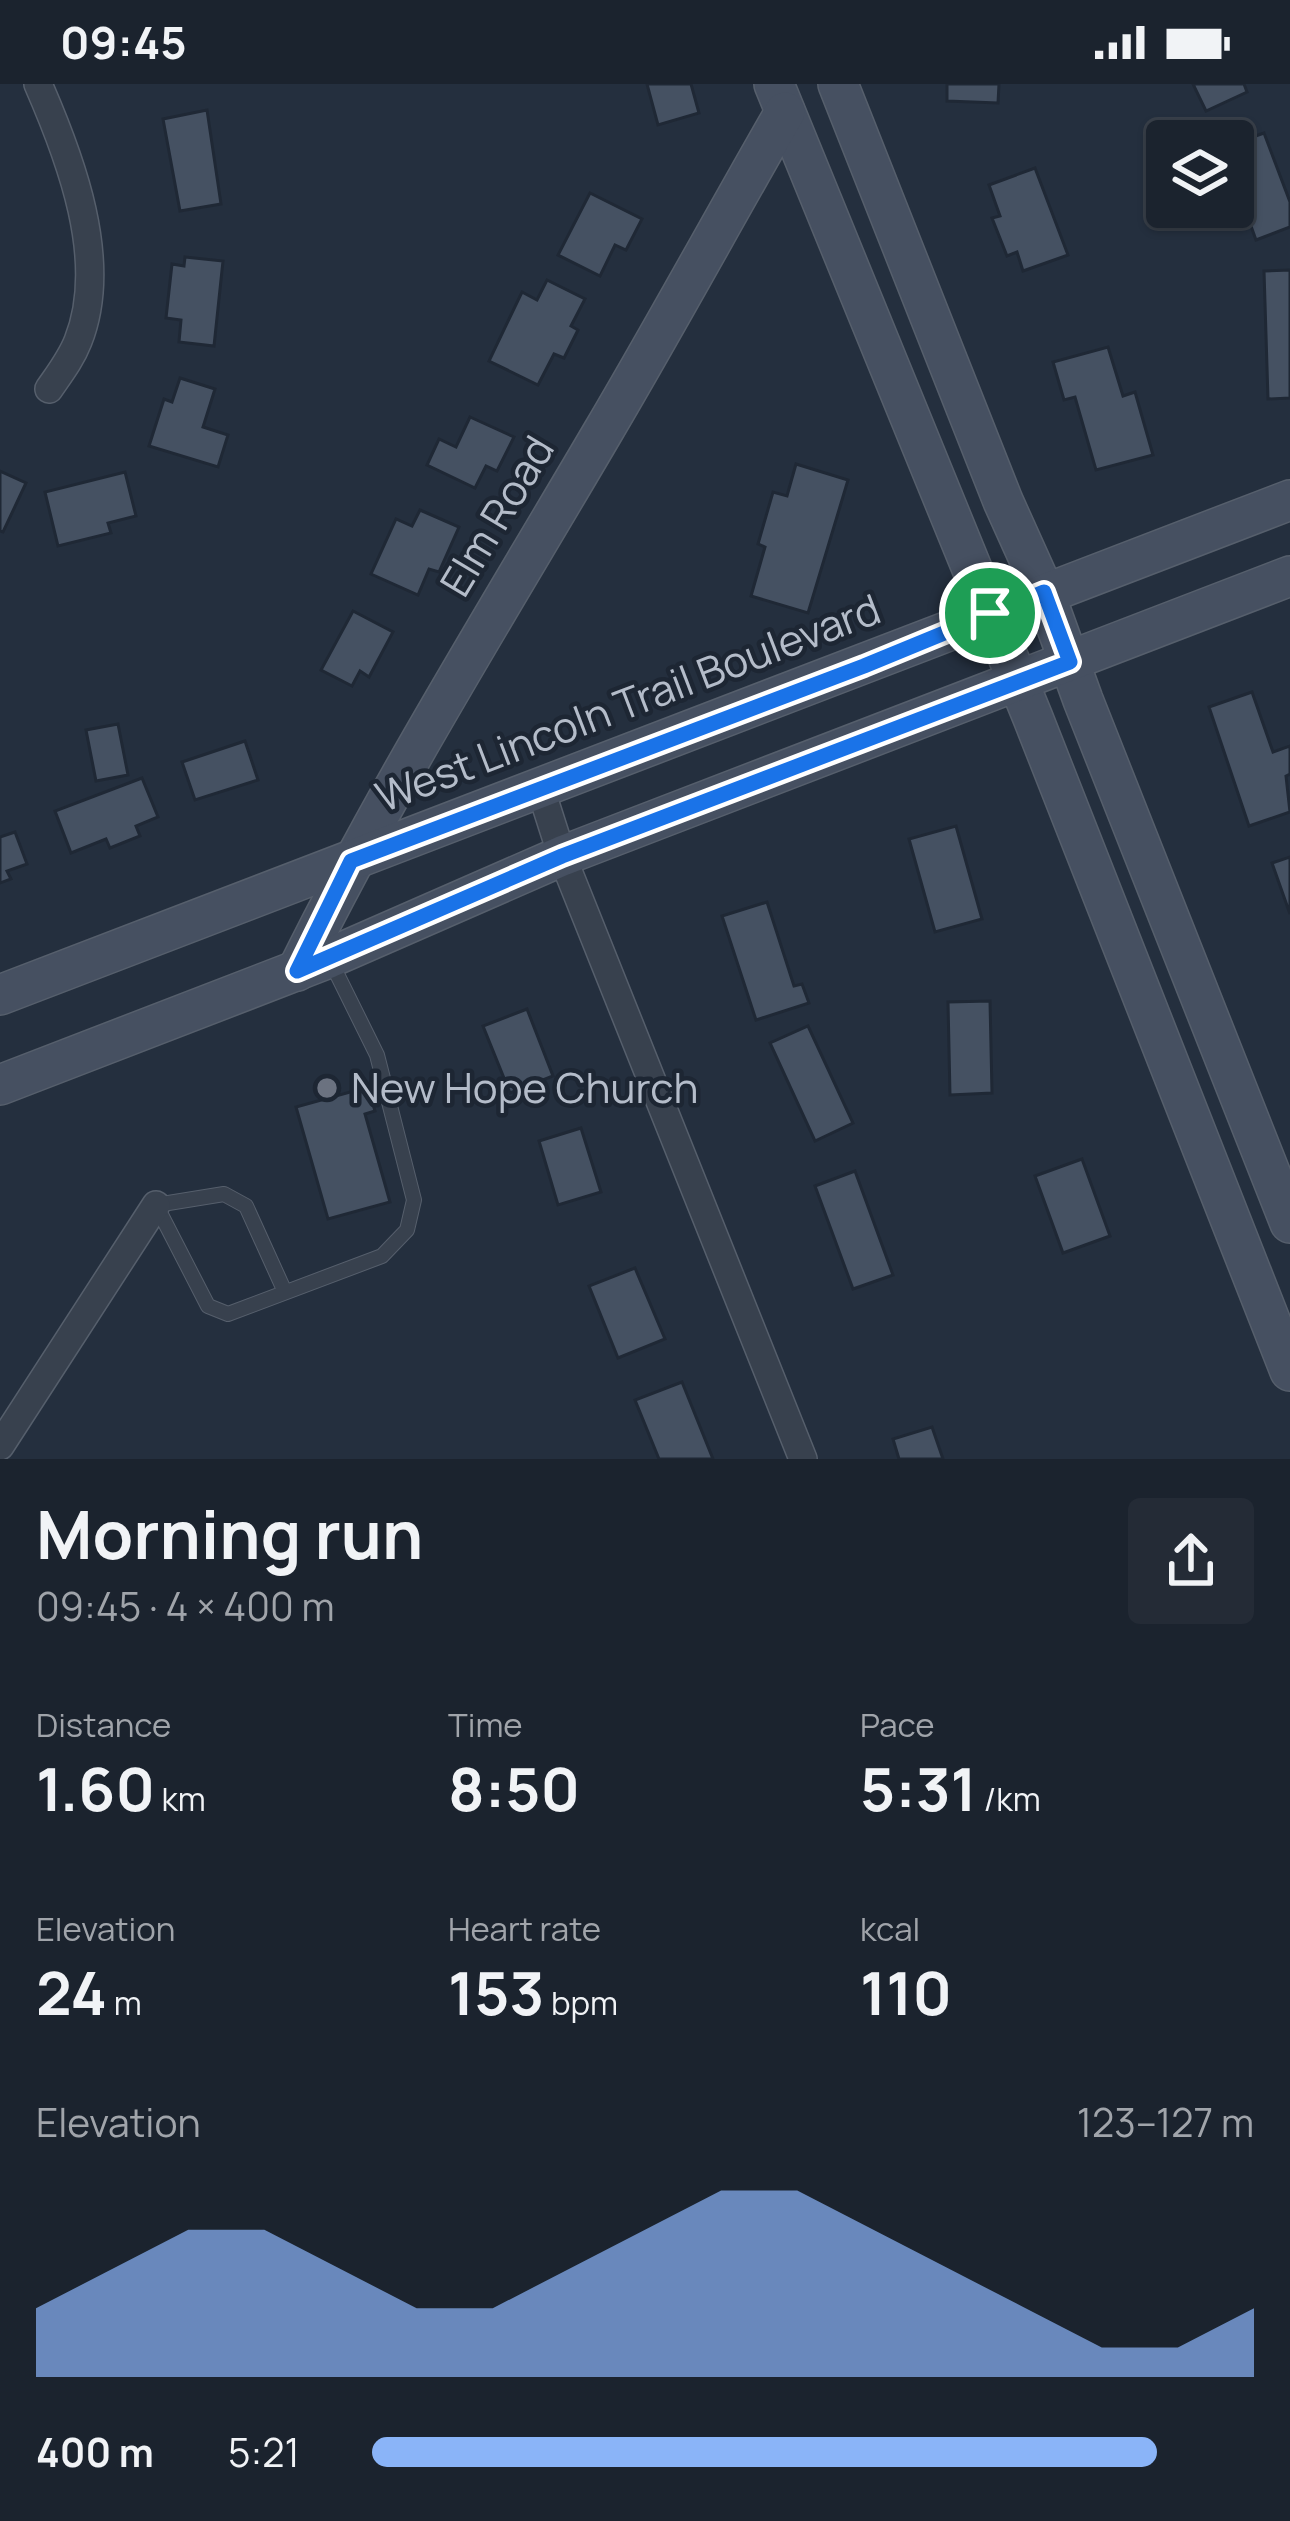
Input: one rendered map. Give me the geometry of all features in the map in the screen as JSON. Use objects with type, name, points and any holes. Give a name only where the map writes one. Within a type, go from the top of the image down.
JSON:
[{"type":"main road","points":[[838,84],[1044,592],[1290,1223]]},
{"type":"main road","points":[[779,98],[1018,682],[1290,1371]]},
{"type":"main road","name":"Elm Road","points":[[313,964],[351,861],[607,425],[779,98]]},
{"type":"main road","name":"West Lincoln Trail Boulevard","points":[[0,995],[1290,500]]},
{"type":"main road","points":[[0,1085],[313,964],[562,856],[1290,576]]},
{"type":"street","points":[[38,84],[79,190],[88,291],[80,337],[49,389]]},
{"type":"street","points":[[540,787],[562,856],[803,1459]]},
{"type":"street","points":[[0,1446],[156,1205]]},
{"type":"lane","points":[[285,1292],[246,1206],[224,1194],[156,1205],[208,1306],[228,1314],[382,1256],[407,1230],[414,1200],[377,1055],[313,964]]},
{"type":"building","points":[[647,84],[691,84],[699,113],[658,125]]},
{"type":"building","points":[[947,84],[999,84],[998,103],[947,101]]},
{"type":"building","points":[[1193,84],[1244,84],[1247,92],[1206,111]]},
{"type":"building","points":[[207,110],[221,204],[180,211],[163,119]]},
{"type":"building","points":[[1264,133],[1290,202],[1290,227],[1256,240],[1252,228],[1254,137]]},
{"type":"building","points":[[1035,168],[1068,255],[1023,271],[1017,252],[1007,256],[992,218],[1000,216],[989,185]]},
{"type":"building","points":[[590,193],[642,219],[626,250],[615,245],[600,276],[558,255]]},
{"type":"building","points":[[185,257],[223,261],[214,346],[179,342],[181,320],[166,318],[172,264],[184,266]]},
{"type":"building","points":[[1290,270],[1290,398],[1268,399],[1264,271]]},
{"type":"building","points":[[547,280],[585,299],[571,326],[578,330],[564,358],[554,354],[538,385],[489,361],[522,292],[537,300]]},
{"type":"building","points":[[1108,347],[1123,396],[1135,392],[1153,455],[1096,470],[1075,397],[1064,400],[1053,362]]},
{"type":"building","points":[[180,378],[215,389],[203,427],[228,435],[218,467],[149,446],[164,399],[172,402]]},
{"type":"building","points":[[470,417],[514,437],[497,471],[486,466],[475,488],[427,465],[439,439],[456,447]]},
{"type":"building","points":[[796,464],[848,480],[808,613],[751,596],[765,547],[758,544],[773,492],[787,496]]},
{"type":"building","points":[[0,471],[26,483],[3,532],[0,531]]},
{"type":"building","points":[[125,472],[136,516],[108,523],[111,533],[58,546],[45,492]]},
{"type":"building","points":[[420,510],[459,527],[439,572],[429,569],[418,595],[371,574],[396,519],[412,526]]},
{"type":"building","points":[[353,611],[393,632],[369,677],[360,671],[352,686],[321,670]]},
{"type":"building","points":[[1252,692],[1273,752],[1290,746],[1290,774],[1286,776],[1290,812],[1249,826],[1209,707]]},
{"type":"building","points":[[118,724],[128,775],[96,781],[86,730]]},
{"type":"building","points":[[245,741],[258,780],[195,800],[182,762]]},
{"type":"building","points":[[142,778],[158,817],[136,826],[140,836],[110,848],[106,839],[71,853],[55,811]]},
{"type":"building","points":[[956,826],[982,919],[935,932],[909,839]]},
{"type":"building","points":[[15,832],[27,864],[7,871],[11,879],[0,883],[0,837]]},
{"type":"building","points":[[1290,857],[1290,914],[1272,863]]},
{"type":"building","points":[[767,902],[794,986],[802,984],[809,1003],[756,1020],[722,916]]},
{"type":"building","points":[[990,1001],[992,1093],[950,1095],[948,1002]]},
{"type":"building","points":[[527,1009],[553,1076],[510,1093],[483,1026]]},
{"type":"building","points":[[808,1026],[853,1123],[815,1141],[770,1043]]},
{"type":"building","points":[[368,1087],[375,1111],[365,1114],[390,1202],[328,1219],[296,1107]]},
{"type":"building","points":[[581,1128],[601,1192],[558,1205],[539,1141]]},
{"type":"building","points":[[1082,1159],[1110,1236],[1063,1253],[1035,1176]]},
{"type":"building","points":[[855,1171],[893,1275],[853,1289],[815,1186]]},
{"type":"building","points":[[635,1268],[665,1339],[618,1358],[589,1286]]},
{"type":"building","points":[[682,1382],[713,1459],[659,1459],[635,1400]]},
{"type":"building","points":[[932,1427],[943,1459],[899,1459],[893,1439]]},
{"type":"place","name":"New Hope Church","points":[[327,1088]]},
{"type":"route","points":[[1044,592],[1070,662],[562,856],[297,971],[351,861],[864,666],[990,613],[1044,592]]}]
